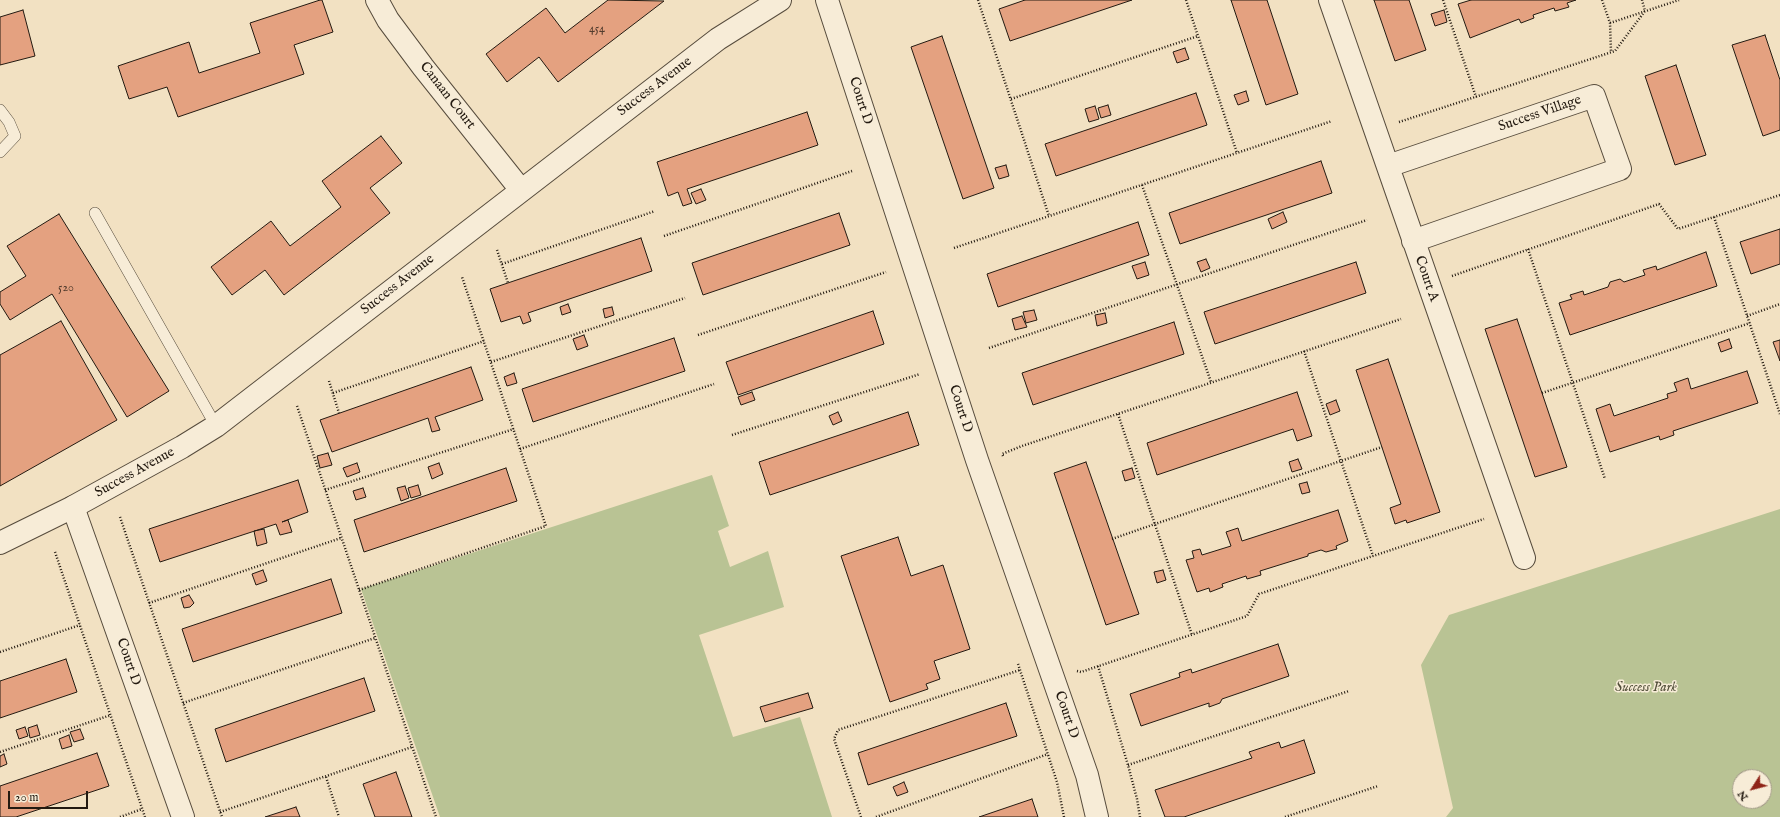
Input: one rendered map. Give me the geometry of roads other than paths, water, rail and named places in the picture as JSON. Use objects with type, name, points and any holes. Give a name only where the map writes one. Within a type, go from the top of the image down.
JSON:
[{"type":"street","name":"Canaan Court","points":[[377,0],[388,20],[423,67],[522,190]]},
{"type":"street","name":"Success Avenue","points":[[0,542],[73,507],[182,447],[216,426],[718,39],[780,0]]},
{"type":"street","name":"Court D","points":[[827,0],[977,460],[1087,775],[1097,817]]},
{"type":"street","name":"Court A","points":[[1330,0],[1524,558]]},
{"type":"street","name":"Success Village","points":[[1388,166],[1594,96],[1620,169],[1413,241]]},
{"type":"street","name":"Court D","points":[[73,507],[183,817]]},
{"type":"lane","points":[[0,110],[9,122],[14,136],[0,152]]},
{"type":"lane","points":[[95,213],[216,426]]},
{"type":"park label","name":"Success Park","points":[[1646,688]]}]
